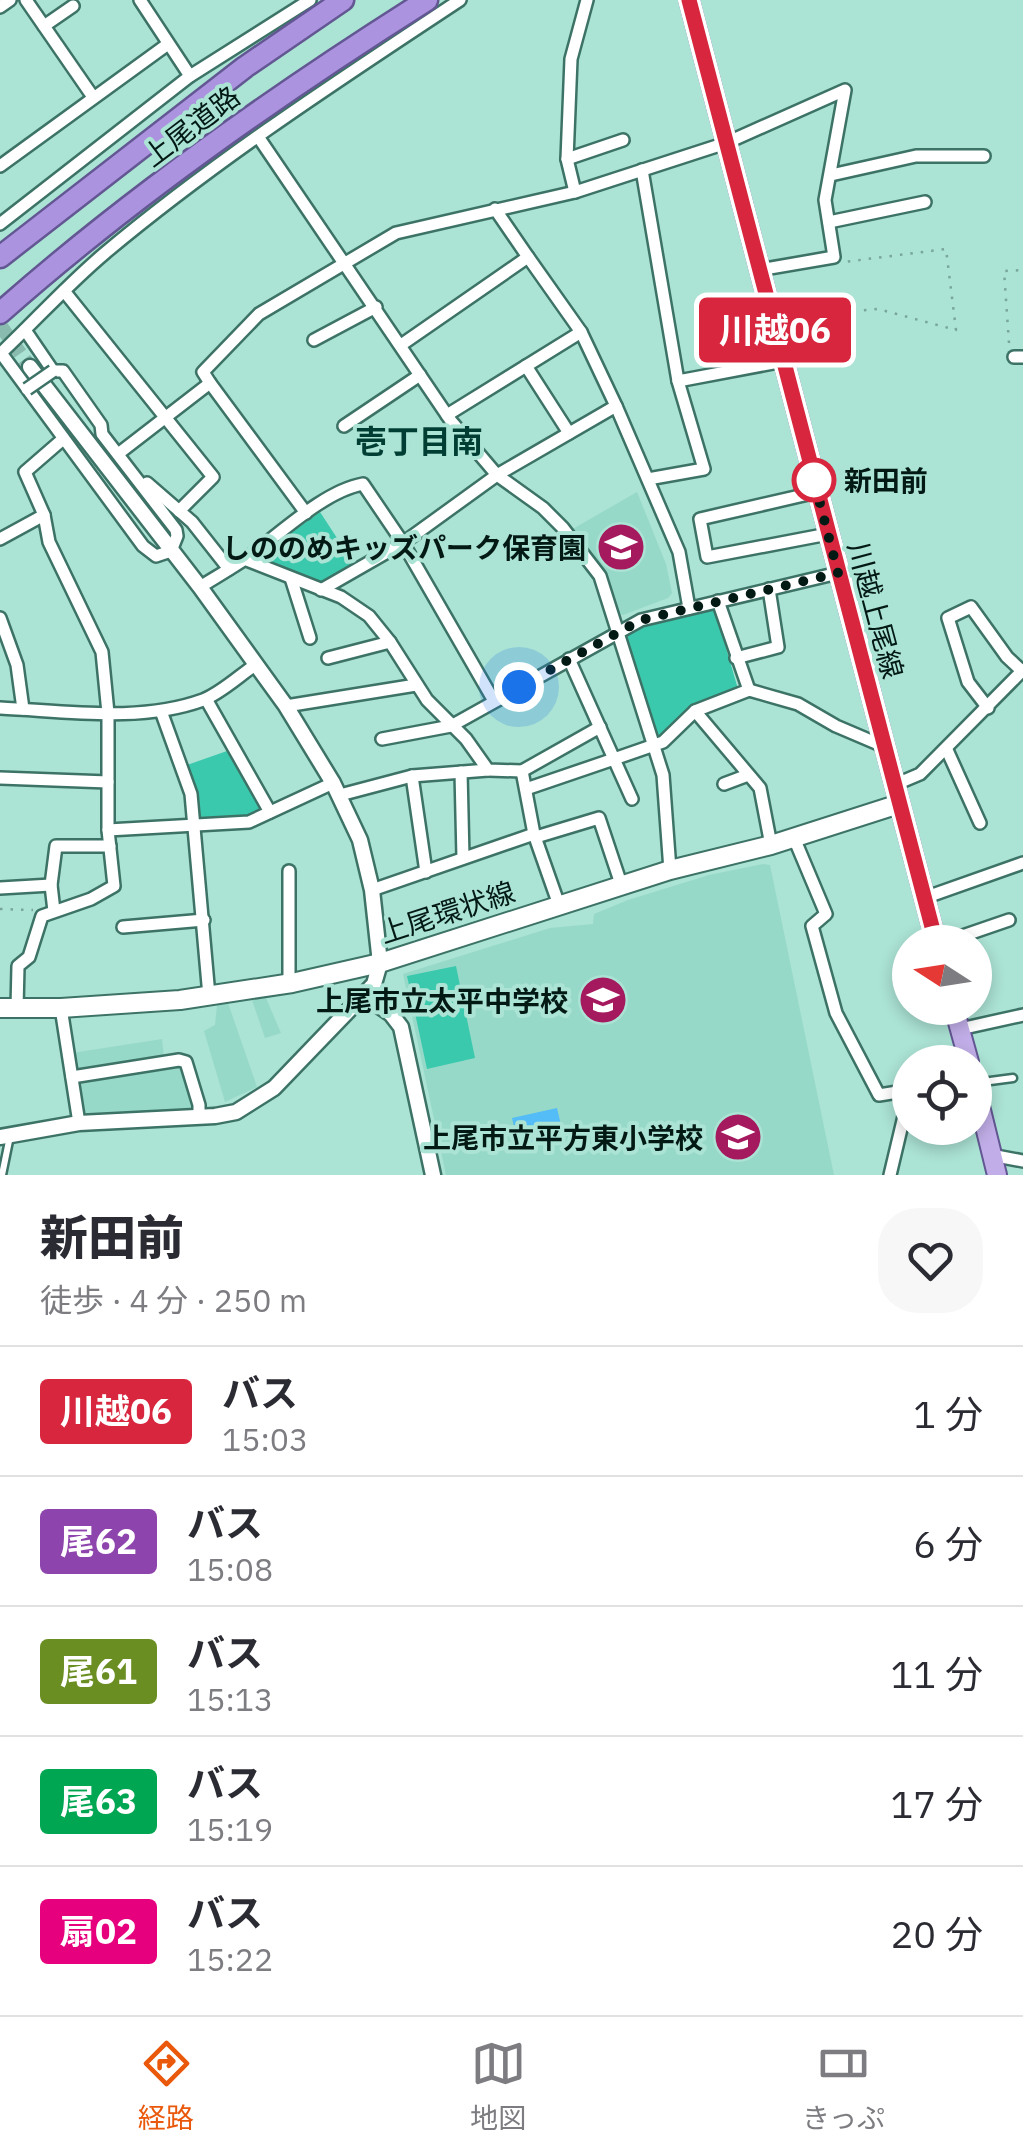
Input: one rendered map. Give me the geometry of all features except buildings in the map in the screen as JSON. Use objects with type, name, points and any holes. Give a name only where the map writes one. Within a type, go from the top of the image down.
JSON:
[{"type":"highway","name":"上尾道路","points":[[0,257],[200,100],[344,0]]},
{"type":"highway","name":"上尾道路","points":[[0,313],[42,276],[268,102],[427,0]]},
{"type":"main road","name":"川越上尾線","points":[[689,0],[931,925]]},
{"type":"main road","name":"上尾環状線","points":[[8,1008],[61,1008],[210,996],[289,984],[380,963],[670,870],[794,838],[900,804]]},
{"type":"main road","points":[[959,1025],[965,1045]]},
{"type":"main road","points":[[989,1145],[997,1175]]},
{"type":"street","points":[[0,7],[10,0]]},
{"type":"street","points":[[26,0],[93,97]]},
{"type":"street","points":[[0,224],[190,76],[310,0]]},
{"type":"street","points":[[27,389],[54,372],[63,371],[118,454],[176,530],[171,550],[156,556],[142,546],[0,353],[118,243],[338,80],[460,0]]},
{"type":"street","points":[[576,192],[567,159],[571,59],[587,0]]},
{"type":"street","points":[[146,2],[190,76]]},
{"type":"street","points":[[44,26],[74,6]]},
{"type":"street","points":[[0,166],[168,44]]},
{"type":"street","points":[[306,513],[202,372],[260,314],[396,233],[576,192],[726,143],[846,90],[825,200],[834,257],[759,270]]},
{"type":"street","points":[[259,138],[447,415],[497,475],[543,508],[600,576],[656,744],[663,775],[670,870]]},
{"type":"street","points":[[567,159],[623,140]]},
{"type":"street","points":[[830,175],[916,156],[984,156]]},
{"type":"street","points":[[642,170],[678,381],[704,469],[648,479]]},
{"type":"street","points":[[829,222],[925,202]]},
{"type":"street","points":[[495,210],[581,332],[678,552],[689,608]]},
{"type":"street","points":[[401,345],[528,257]]},
{"type":"street","points":[[64,291],[213,477],[179,510]]},
{"type":"street","points":[[314,340],[376,307]]},
{"type":"street","points":[[25,330],[54,372]]},
{"type":"street","points":[[447,415],[581,332]]},
{"type":"street","points":[[678,381],[784,361]]},
{"type":"street","points":[[5,1136],[79,1123],[236,1112],[274,1088],[365,996],[374,984],[380,963],[372,890],[360,840],[337,789],[286,706],[200,587],[30,366]]},
{"type":"street","points":[[526,366],[569,433]]},
{"type":"street","points":[[344,426],[420,374]]},
{"type":"street","points":[[118,454],[210,384]]},
{"type":"street","points":[[320,590],[402,543],[497,475],[616,406]]},
{"type":"street","points":[[8,1008],[18,966],[29,957],[42,916],[91,899],[114,886],[108,830],[108,713],[102,652],[49,542],[44,515],[25,472],[63,439]]},
{"type":"street","points":[[128,468],[192,522],[228,569]]},
{"type":"street","points":[[200,587],[306,513],[350,486],[362,484],[402,543],[494,701]]},
{"type":"street","points":[[817,492],[700,519],[707,557],[828,534]]},
{"type":"street","points":[[0,539],[44,515]]},
{"type":"street","points":[[244,559],[356,607],[390,642],[416,684],[488,770]]},
{"type":"street","points":[[382,739],[451,726],[641,620],[838,573]]},
{"type":"street","points":[[291,578],[310,638]]},
{"type":"street","points":[[736,658],[778,647],[768,589]]},
{"type":"street","points":[[718,601],[749,690]]},
{"type":"street","points":[[894,785],[920,774],[947,750],[988,708],[1023,671],[971,607],[948,618],[968,682],[988,708]]},
{"type":"street","points":[[0,618],[17,665],[23,710]]},
{"type":"street","points":[[328,658],[390,642]]},
{"type":"street","points":[[568,659],[632,799]]},
{"type":"street","points":[[0,708],[161,711],[206,699],[255,665]]},
{"type":"street","points":[[286,706],[416,684]]},
{"type":"street","points":[[526,789],[662,742],[695,711],[749,690],[798,704],[836,726],[884,746]]},
{"type":"street","points":[[206,699],[270,812]]},
{"type":"street","points":[[161,711],[191,794],[210,996]]},
{"type":"street","points":[[695,711],[760,788],[770,844]]},
{"type":"street","points":[[108,830],[248,822],[337,789],[412,776],[522,771],[600,727]]},
{"type":"street","points":[[947,750],[980,823]]},
{"type":"street","points":[[522,771],[535,836],[559,905]]},
{"type":"street","points":[[461,772],[463,858]]},
{"type":"street","points":[[724,784],[748,775]]},
{"type":"street","points":[[412,776],[426,872]]},
{"type":"street","points":[[0,778],[108,782]]},
{"type":"street","points":[[372,890],[599,818],[622,887]]},
{"type":"street","points":[[794,838],[826,914],[812,926],[836,1014],[880,1096],[892,1094]]},
{"type":"street","points":[[50,912],[56,846],[110,846]]},
{"type":"street","points":[[924,898],[1023,863]]},
{"type":"street","points":[[289,871],[289,984]]},
{"type":"street","points":[[0,888],[51,886]]},
{"type":"street","points":[[123,926],[204,920]]},
{"type":"street","points":[[992,926],[1009,920]]},
{"type":"street","points":[[365,996],[391,1014],[401,1028],[432,1175]]},
{"type":"street","points":[[61,1008],[79,1123]]},
{"type":"street","points":[[960,1030],[1023,1015]]},
{"type":"street","points":[[72,1076],[186,1062],[199,1117]]},
{"type":"street","points":[[890,1175],[897,1145]]},
{"type":"street","points":[[991,1155],[1023,1161]]},
{"type":"lane","points":[[992,1081],[1013,1078]]},
{"type":"lane","points":[[2,1175],[5,1136]]},
{"type":"path","points":[[836,263],[946,249],[956,330],[878,309],[842,312]]},
{"type":"path","points":[[1009,342],[1004,271],[1023,270]]},
{"type":"path","points":[[0,908],[50,912]]},
{"type":"shaded area","name":"しののめキッズパーク保育園","points":[[637,492],[666,564],[672,593],[623,615],[618,614],[605,577],[571,530]]},
{"type":"shaded area","name":"上尾市立太平中学校","points":[[770,865],[834,1175],[446,1175],[403,974],[550,928],[593,924],[594,914],[628,900],[709,875]]},
{"type":"shaded area","points":[[266,998],[281,1033],[265,1038],[252,1000]]},
{"type":"shaded area","points":[[228,1003],[257,1087],[225,1102],[204,1031],[215,1025],[217,1005]]},
{"type":"shaded area","points":[[162,1039],[164,1058],[79,1072],[74,1069],[72,1053]]},
{"type":"shaded area","points":[[179,1064],[184,1068],[195,1106],[191,1111],[83,1116],[76,1084],[80,1079]]},
{"type":"green space","points":[[320,512],[354,564],[323,583],[263,559],[263,553]]},
{"type":"green space","points":[[710,607],[715,610],[738,689],[698,702],[660,737],[655,736],[625,638],[628,633],[665,618]]},
{"type":"green space","points":[[227,751],[260,808],[245,820],[197,819],[197,792],[187,765]]},
{"type":"green space","points":[[456,966],[475,1058],[427,1069],[407,976]]},
{"type":"water","points":[[557,1108],[564,1138],[519,1148],[512,1118]]},
{"type":"tunnel","points":[[0,325],[30,367]]},
{"type":"bus line","name":"川越06","points":[[689,0],[931,925]]},
{"type":"place","name":"新田前","points":[[814,480]]},
{"type":"place","name":"しののめキッズパーク保育園","points":[[621,547]]},
{"type":"place","name":"上尾市立太平中学校","points":[[603,1000]]},
{"type":"place","name":"上尾市立平方東小学校","points":[[738,1137]]},
{"type":"district","name":"壱丁目南","points":[[419,441]]},
{"type":"route","points":[[519,687],[641,620],[838,573],[814,480]]}]
